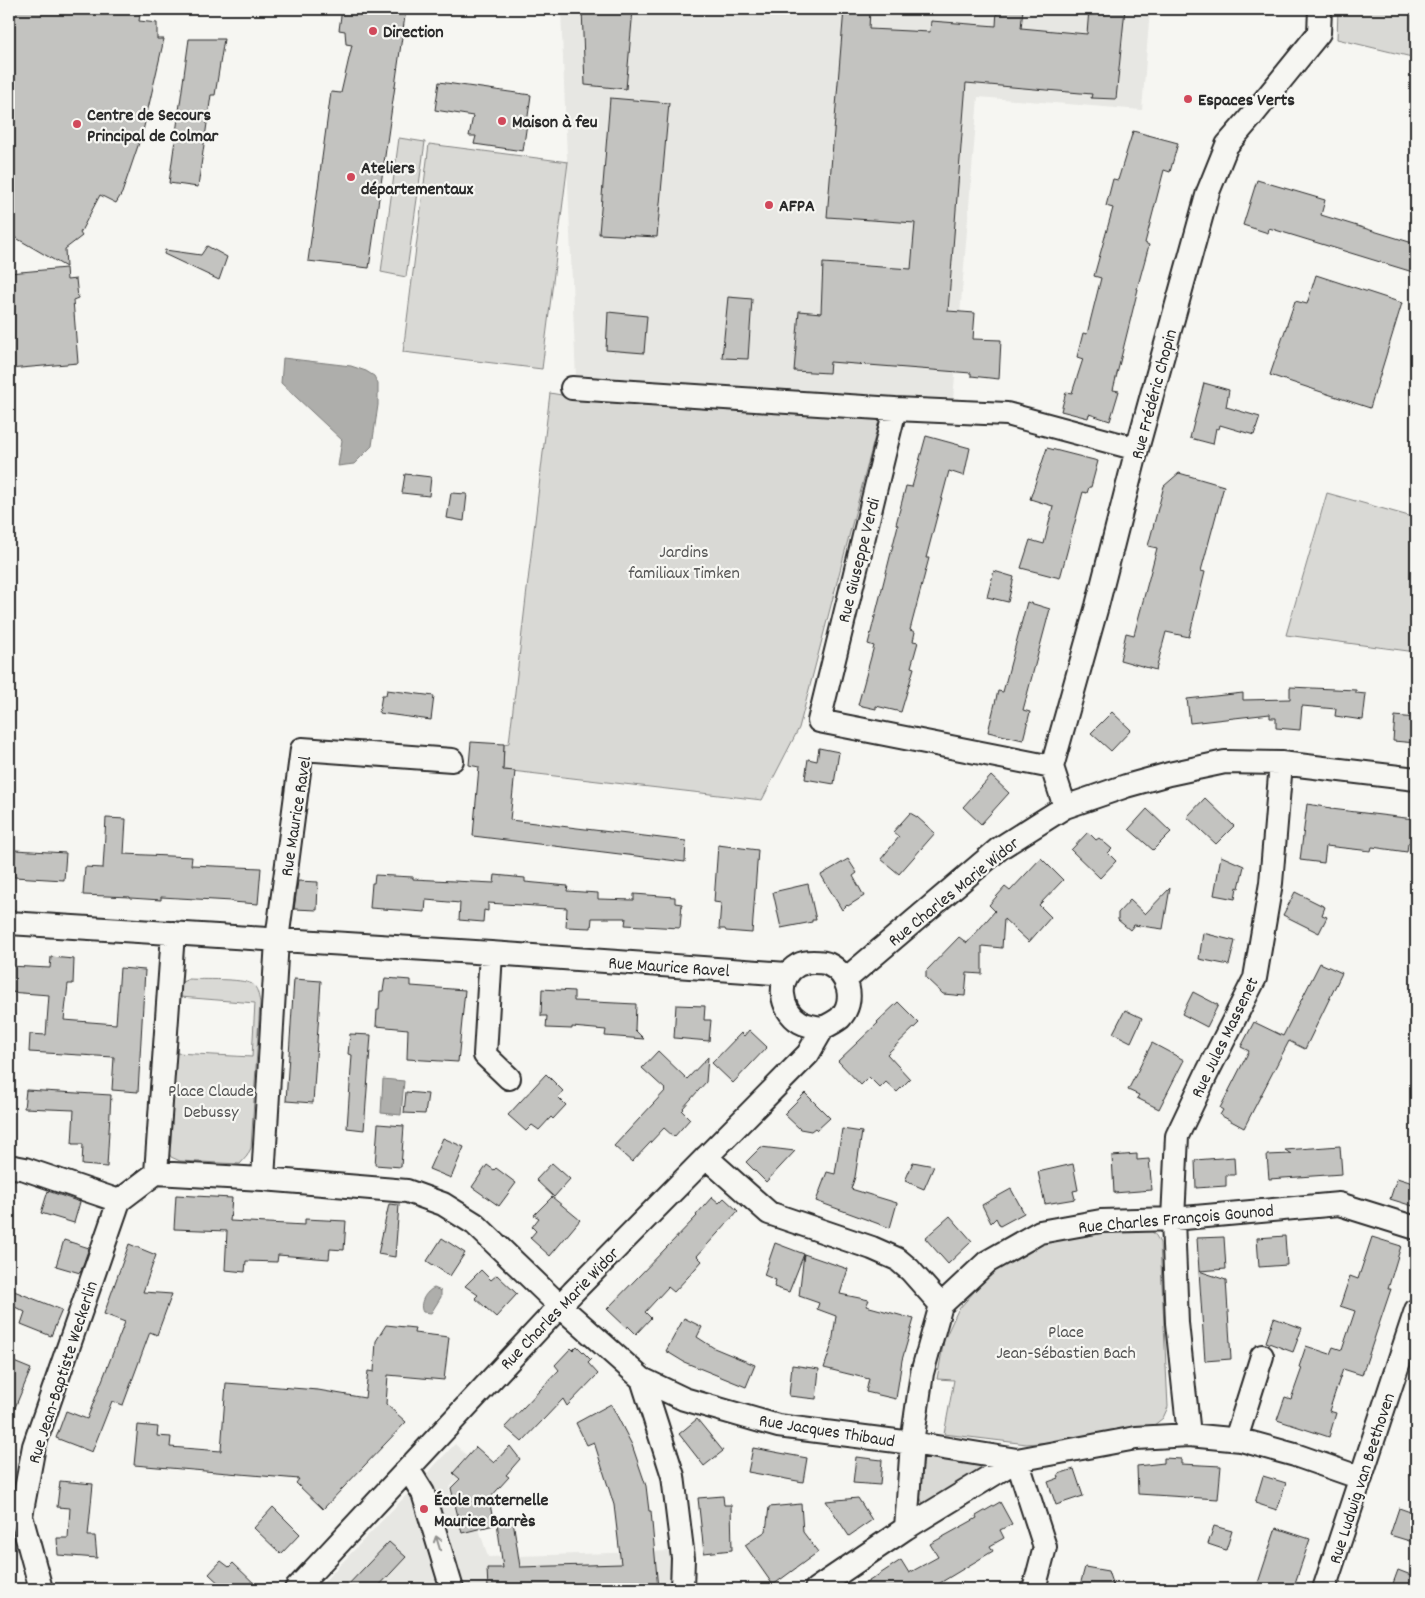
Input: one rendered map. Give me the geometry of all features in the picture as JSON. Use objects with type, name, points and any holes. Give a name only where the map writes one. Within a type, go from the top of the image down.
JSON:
[{"type":"street","name":"Rue Frédéric Chopin","points":[[1052,767],[1208,192],[1227,146],[1319,33],[1320,9]]},
{"type":"street","points":[[572,388],[895,409],[1007,414],[1138,449]]},
{"type":"street","name":"Rue Giuseppe Verdi","points":[[895,409],[819,721],[1052,767]]},
{"type":"street","name":"Rue Maurice Ravel","points":[[277,940],[302,749],[452,760]]},
{"type":"street","name":"Rue Charles Marie Widor","points":[[846,979],[1000,848],[1065,807],[1126,786],[1169,774],[1225,762],[1281,763],[1416,779]]},
{"type":"street","name":"Rue Jules Massenet","points":[[1173,1219],[1177,1136],[1255,978],[1271,883],[1281,763]]},
{"type":"street","points":[[1052,767],[1065,807]]},
{"type":"street","name":"Rue Maurice Ravel","points":[[9,923],[492,953],[787,974]]},
{"type":"street","points":[[156,1173],[173,933]]},
{"type":"street","points":[[263,1179],[277,940]]},
{"type":"street","points":[[492,953],[485,1055],[509,1078]]},
{"type":"street","points":[[827,963],[846,979],[850,996],[847,1007],[840,1017],[823,1028],[801,1023],[792,1016],[784,1005],[782,988],[787,974],[798,964],[827,963]]},
{"type":"street","name":"Rue Charles Marie Widor","points":[[296,1589],[560,1306],[808,1054],[823,1028]]},
{"type":"street","points":[[706,1157],[769,1213],[872,1248],[897,1259],[910,1270],[941,1305],[922,1373],[912,1443],[906,1528]]},
{"type":"street","points":[[9,1166],[25,1169],[119,1201],[156,1173],[263,1179],[407,1191],[443,1204],[475,1224],[560,1306],[642,1379],[673,1476],[683,1558],[682,1589]]},
{"type":"street","name":"Rue Jean-Baptiste Weckerlin","points":[[41,1589],[15,1515],[34,1446],[119,1201]]},
{"type":"street","name":"Rue Charles François Gounod","points":[[941,1305],[986,1262],[1040,1232],[1101,1221],[1173,1219],[1339,1204],[1416,1228]]},
{"type":"street","points":[[1173,1219],[1177,1323],[1189,1435]]},
{"type":"street","name":"Rue Ludwig van Beethoven","points":[[1324,1589],[1416,1310]]},
{"type":"street","points":[[1236,1439],[1262,1356]]},
{"type":"street","name":"Rue Jacques Thibaud","points":[[642,1379],[684,1399],[778,1426],[912,1443],[1018,1460]]},
{"type":"street","points":[[816,1589],[906,1528],[1018,1460],[1136,1438],[1189,1435],[1236,1439],[1296,1455],[1361,1478]]},
{"type":"street","points":[[1018,1460],[1045,1547],[1034,1589]]},
{"type":"street","points":[[405,1472],[413,1477],[423,1493],[452,1589]]},
{"type":"shaded area","name":"AFPA","points":[[561,9],[1150,9],[1142,110],[978,97],[953,400],[726,387],[576,381]]},
{"type":"shaded area","points":[[283,358],[351,366],[374,376],[378,384],[378,405],[372,446],[354,464],[338,466],[342,440],[281,383]]},
{"type":"shaded area","points":[[383,1079],[404,1081],[401,1115],[381,1113]]},
{"type":"shaded area","points":[[434,1288],[441,1291],[441,1297],[431,1313],[423,1312],[421,1305],[424,1298]]},
{"type":"shaded area","name":"École maternelle Maurice Barrès","points":[[455,1444],[467,1456],[452,1473],[458,1479],[449,1488],[462,1534],[479,1529],[488,1557],[672,1551],[672,1589],[317,1589]]},
{"type":"green space","points":[[1338,9],[1416,9],[1416,58],[1337,39]]},
{"type":"green space","points":[[399,138],[425,142],[406,277],[381,272]]},
{"type":"green space","points":[[429,144],[568,162],[542,369],[403,352]]},
{"type":"green space","name":"Jardins familiaux Timken","points":[[550,393],[567,396],[880,417],[799,728],[762,800],[503,770],[504,744],[509,743]]},
{"type":"green space","points":[[1327,493],[1416,518],[1416,652],[1286,635]]},
{"type":"green space","name":"Place Claude Debussy","points":[[189,979],[247,982],[252,984],[258,992],[260,1002],[251,1148],[240,1164],[180,1161],[171,1157],[167,1149],[179,986],[182,982]],"holes":[[[180,997],[255,1003],[252,1057],[176,1053]]]},
{"type":"green space","name":"Place Jean-Sébastien Bach","points":[[1139,1229],[1152,1232],[1160,1243],[1168,1407],[1163,1418],[1153,1426],[1139,1430],[1064,1441],[1027,1444],[944,1434],[954,1380],[937,1379],[944,1340],[958,1310],[981,1284],[1001,1266],[1032,1246],[1063,1235]]},
{"type":"green space","points":[[925,1451],[971,1456],[980,1466],[981,1471],[928,1504],[923,1504],[919,1494]]},
{"type":"building","name":"Centre de Secours Principal de Colmar","points":[[9,9],[141,9],[139,21],[157,23],[157,39],[164,39],[143,131],[122,193],[116,203],[100,195],[80,233],[82,236],[65,249],[66,267],[11,235],[9,231]]},
{"type":"building","name":"Ateliers départementaux","points":[[342,9],[406,9],[369,268],[308,261],[331,92],[341,93],[352,45],[346,44],[345,31],[339,30]]},
{"type":"building","points":[[582,9],[633,9],[626,89],[585,85]]},
{"type":"building","points":[[844,9],[870,9],[869,29],[930,32],[931,21],[996,26],[997,9],[1023,9],[1021,28],[1087,34],[1089,9],[1125,9],[1116,99],[1091,98],[1092,94],[966,83],[948,311],[975,313],[973,339],[1001,340],[999,379],[971,376],[971,373],[830,362],[829,373],[794,371],[799,311],[821,313],[823,263],[911,269],[915,223],[827,217]]},
{"type":"building","points":[[189,39],[224,39],[215,95],[211,95],[198,187],[169,183]]},
{"type":"building","name":"Maison à feu","points":[[439,82],[531,95],[523,151],[474,144],[476,136],[469,136],[473,116],[435,110]]},
{"type":"building","points":[[610,98],[669,103],[657,237],[599,234]]},
{"type":"building","points":[[1133,131],[1178,143],[1170,172],[1164,170],[1145,243],[1149,245],[1113,390],[1119,391],[1110,421],[1089,414],[1088,418],[1061,411],[1066,392],[1072,393],[1083,359],[1077,357],[1083,333],[1087,334],[1101,278],[1094,276],[1113,208],[1106,206],[1113,179],[1118,180]]},
{"type":"building","points":[[1257,180],[1325,200],[1321,215],[1416,244],[1416,273],[1269,228],[1268,233],[1243,225]]},
{"type":"building","points":[[207,246],[227,257],[219,280],[164,254],[165,250],[201,255]]},
{"type":"building","points":[[66,268],[67,280],[76,279],[78,298],[73,300],[78,363],[9,369],[9,273]]},
{"type":"building","points":[[1316,275],[1402,303],[1370,408],[1270,375],[1295,301],[1307,304]]},
{"type":"building","points":[[728,297],[752,299],[748,359],[722,358]]},
{"type":"building","points":[[608,312],[647,316],[644,353],[606,350]]},
{"type":"building","points":[[1204,383],[1229,390],[1226,407],[1260,417],[1254,435],[1220,425],[1219,429],[1216,428],[1213,444],[1190,438]]},
{"type":"building","points":[[926,436],[970,448],[964,476],[949,471],[926,558],[929,558],[910,630],[915,632],[913,641],[918,642],[911,667],[914,668],[901,712],[876,706],[876,709],[858,705],[874,646],[868,644],[906,486],[912,487]]},
{"type":"building","points":[[1047,448],[1098,461],[1091,487],[1089,487],[1087,493],[1083,492],[1060,578],[1021,568],[1030,540],[1044,544],[1053,506],[1030,499]]},
{"type":"building","points":[[1179,473],[1224,486],[1201,571],[1205,572],[1189,637],[1166,632],[1156,670],[1120,660],[1126,633],[1134,635],[1157,548],[1148,546],[1164,486]]},
{"type":"building","points":[[405,474],[431,477],[429,496],[402,493]]},
{"type":"building","points":[[451,493],[467,494],[464,521],[447,518]]},
{"type":"building","points":[[994,571],[1014,577],[1008,602],[987,597]]},
{"type":"building","points":[[1027,602],[1050,609],[1023,710],[1030,712],[1023,740],[988,732],[998,691],[1003,692]]},
{"type":"building","points":[[1290,687],[1356,690],[1356,693],[1366,694],[1363,720],[1335,716],[1336,709],[1302,706],[1300,730],[1276,728],[1276,718],[1270,718],[1270,714],[1190,723],[1187,699],[1243,693],[1243,700],[1290,699]]},
{"type":"building","points":[[387,690],[434,696],[431,720],[379,713],[382,695],[386,695]]},
{"type":"building","points":[[1112,712],[1131,730],[1111,751],[1091,733]]},
{"type":"building","points":[[1395,716],[1416,718],[1416,743],[1393,741]]},
{"type":"building","points":[[471,742],[504,744],[503,770],[515,771],[510,820],[686,841],[685,862],[473,836],[479,767],[469,765]]},
{"type":"building","points":[[819,748],[839,752],[834,784],[805,779],[808,759],[817,761]]},
{"type":"building","points":[[991,776],[1009,793],[981,824],[963,807]]},
{"type":"building","points":[[1205,798],[1234,826],[1216,844],[1187,817]]},
{"type":"building","points":[[1307,804],[1331,809],[1414,819],[1411,843],[1408,843],[1407,852],[1372,847],[1371,851],[1326,846],[1324,863],[1300,860]]},
{"type":"building","points":[[1147,809],[1171,832],[1153,850],[1129,829]]},
{"type":"building","points":[[910,813],[935,833],[899,874],[881,859],[899,837],[893,832]]},
{"type":"building","points":[[106,818],[126,819],[124,854],[192,857],[191,865],[261,868],[258,904],[161,897],[161,900],[83,895],[85,867],[103,868]]},
{"type":"building","points":[[1088,832],[1096,840],[1099,838],[1112,849],[1108,853],[1116,861],[1100,878],[1071,850]]},
{"type":"building","points":[[718,845],[758,850],[752,933],[719,929],[721,903],[714,902]]},
{"type":"building","points":[[15,850],[66,853],[64,880],[14,877]]},
{"type":"building","points":[[1221,856],[1244,866],[1235,899],[1214,895]]},
{"type":"building","points":[[1041,858],[1063,880],[1039,905],[1051,917],[1029,942],[1004,919],[1002,948],[982,946],[982,974],[967,973],[965,996],[943,994],[926,978],[926,971],[959,937],[967,943],[995,911],[989,905],[1005,887],[1010,891]]},
{"type":"building","points":[[848,859],[857,873],[853,876],[864,896],[847,905],[842,910],[821,875]]},
{"type":"building","points":[[375,875],[494,883],[495,875],[525,878],[525,882],[568,886],[567,891],[598,893],[598,899],[634,900],[634,894],[675,897],[675,903],[682,904],[680,928],[625,925],[626,918],[592,918],[591,928],[566,927],[567,908],[488,903],[488,911],[484,910],[483,922],[459,920],[460,903],[426,900],[425,912],[370,908],[372,883],[374,883]]},
{"type":"building","points":[[298,881],[318,882],[317,910],[294,909]]},
{"type":"building","points":[[808,884],[816,920],[781,928],[773,892]]},
{"type":"building","points":[[1170,888],[1163,929],[1134,925],[1130,930],[1118,920],[1118,913],[1130,900],[1145,914]]},
{"type":"building","points":[[1295,892],[1325,907],[1322,915],[1327,917],[1319,933],[1283,915]]},
{"type":"building","points":[[1203,933],[1235,941],[1229,965],[1199,959]]},
{"type":"building","points":[[51,957],[74,959],[73,984],[68,984],[64,1020],[116,1024],[120,968],[145,970],[138,1092],[112,1090],[114,1057],[29,1052],[30,1034],[46,1035],[49,995],[9,992],[9,966],[50,968]]},
{"type":"building","points":[[1320,963],[1342,973],[1305,1049],[1289,1041],[1244,1128],[1220,1115],[1223,1110],[1220,1108],[1249,1051],[1241,1047],[1254,1022],[1283,1036]]},
{"type":"building","points":[[385,978],[411,980],[411,986],[465,990],[458,1062],[407,1059],[408,1029],[376,1026],[380,991],[383,991]]},
{"type":"building","points":[[294,979],[321,981],[313,1103],[286,1101]]},
{"type":"building","points":[[542,989],[574,991],[574,1001],[636,1004],[635,1030],[644,1039],[605,1036],[606,1030],[572,1027],[572,1029],[546,1028],[547,1016],[541,1016]]},
{"type":"building","points":[[1193,992],[1218,1005],[1207,1027],[1182,1014]]},
{"type":"building","points":[[898,1002],[919,1023],[887,1054],[910,1079],[897,1092],[886,1082],[880,1088],[869,1077],[861,1085],[838,1061]]},
{"type":"building","points":[[676,1005],[705,1006],[704,1020],[711,1020],[709,1041],[674,1038]]},
{"type":"building","points":[[1125,1010],[1142,1018],[1131,1042],[1113,1033]]},
{"type":"building","points":[[749,1030],[767,1047],[733,1083],[712,1063],[741,1033],[744,1036]]},
{"type":"building","points":[[350,1034],[371,1035],[364,1130],[347,1128],[352,1055],[348,1054]]},
{"type":"building","points":[[1152,1043],[1184,1060],[1159,1109],[1137,1098],[1139,1095],[1128,1090]]},
{"type":"building","points":[[658,1051],[687,1079],[708,1057],[706,1082],[683,1108],[682,1111],[690,1119],[674,1137],[664,1128],[632,1162],[614,1146],[666,1090],[642,1068]]},
{"type":"building","points":[[546,1074],[563,1091],[558,1097],[566,1105],[539,1130],[532,1125],[526,1131],[508,1115]]},
{"type":"building","points":[[26,1090],[111,1095],[107,1167],[82,1165],[83,1144],[72,1144],[74,1110],[24,1108]]},
{"type":"building","points":[[406,1092],[428,1094],[425,1114],[404,1113]]},
{"type":"building","points":[[805,1093],[830,1118],[817,1130],[815,1128],[811,1131],[800,1129],[784,1114]]},
{"type":"building","points":[[378,1124],[404,1126],[401,1167],[375,1165]]},
{"type":"building","points":[[842,1129],[862,1132],[855,1177],[851,1189],[897,1203],[890,1228],[816,1201],[827,1172],[835,1174]]},
{"type":"building","points":[[443,1138],[464,1147],[451,1178],[429,1169]]},
{"type":"building","points":[[1340,1146],[1342,1174],[1269,1179],[1267,1155],[1291,1154],[1285,1150]]},
{"type":"building","points":[[761,1147],[795,1151],[766,1182],[746,1162]]},
{"type":"building","points":[[1137,1154],[1137,1160],[1149,1159],[1152,1190],[1114,1193],[1112,1156]]},
{"type":"building","points":[[1234,1157],[1235,1175],[1226,1175],[1226,1186],[1196,1188],[1195,1160]]},
{"type":"building","points":[[913,1162],[934,1166],[924,1189],[905,1181]]},
{"type":"building","points":[[552,1163],[570,1179],[554,1197],[536,1180]]},
{"type":"building","points":[[1073,1164],[1078,1190],[1073,1191],[1075,1199],[1045,1204],[1038,1172]]},
{"type":"building","points":[[487,1165],[494,1170],[496,1168],[516,1183],[499,1206],[472,1187]]},
{"type":"building","points":[[1397,1178],[1416,1184],[1416,1207],[1390,1199]]},
{"type":"building","points":[[1011,1189],[1024,1213],[1000,1226],[996,1218],[991,1223],[982,1205]]},
{"type":"building","points":[[48,1191],[80,1202],[74,1223],[41,1213]]},
{"type":"building","points":[[176,1195],[232,1198],[230,1221],[305,1225],[305,1219],[346,1221],[344,1250],[330,1249],[329,1259],[278,1255],[277,1262],[246,1261],[245,1272],[225,1270],[227,1231],[174,1229]]},
{"type":"building","points":[[552,1197],[580,1220],[550,1256],[530,1238],[536,1231],[532,1227],[539,1218],[534,1215]]},
{"type":"building","points":[[712,1197],[719,1203],[724,1198],[738,1211],[697,1256],[702,1261],[688,1277],[674,1292],[668,1287],[645,1312],[651,1318],[636,1334],[607,1309],[697,1216]]},
{"type":"building","points":[[389,1204],[399,1205],[395,1257],[378,1254]]},
{"type":"building","points":[[950,1216],[972,1241],[948,1264],[925,1238]]},
{"type":"building","points":[[1285,1236],[1287,1265],[1259,1267],[1257,1238]]},
{"type":"building","points":[[1224,1237],[1226,1269],[1199,1271],[1197,1238]]},
{"type":"building","points":[[1372,1237],[1401,1246],[1388,1289],[1391,1289],[1362,1375],[1343,1369],[1329,1411],[1336,1413],[1329,1437],[1277,1420],[1285,1397],[1291,1399],[1302,1368],[1299,1367],[1306,1346],[1330,1354],[1333,1347],[1342,1350],[1355,1311],[1340,1306],[1350,1276],[1358,1279]]},
{"type":"building","points":[[442,1238],[465,1253],[450,1276],[427,1261]]},
{"type":"building","points":[[64,1240],[89,1248],[80,1273],[56,1266]]},
{"type":"building","points":[[775,1243],[804,1254],[789,1292],[774,1287],[776,1280],[764,1275]]},
{"type":"building","points":[[129,1244],[156,1255],[143,1292],[172,1294],[157,1335],[150,1332],[123,1405],[112,1401],[92,1452],[56,1438],[66,1411],[87,1419],[125,1322],[104,1314]]},
{"type":"building","points":[[804,1254],[848,1269],[840,1294],[869,1300],[866,1306],[914,1319],[902,1360],[896,1399],[866,1392],[869,1379],[824,1368],[832,1344],[836,1316],[817,1309],[819,1303],[799,1296]]},
{"type":"building","points":[[481,1270],[491,1280],[497,1275],[517,1294],[496,1317],[475,1298],[478,1295],[465,1286]]},
{"type":"building","points":[[1199,1271],[1226,1280],[1231,1359],[1205,1361]]},
{"type":"building","points":[[9,1289],[62,1310],[51,1336],[21,1324],[25,1312],[9,1304]]},
{"type":"building","points":[[684,1318],[702,1327],[697,1337],[714,1348],[755,1365],[746,1387],[684,1362],[666,1351]]},
{"type":"building","points":[[1274,1318],[1302,1328],[1293,1352],[1266,1342]]},
{"type":"building","points":[[386,1325],[415,1328],[414,1333],[449,1337],[444,1380],[388,1375],[386,1404],[406,1422],[323,1509],[296,1483],[299,1479],[134,1465],[138,1425],[158,1427],[157,1436],[171,1437],[170,1447],[221,1451],[226,1383],[318,1390],[365,1398],[368,1371],[374,1372],[376,1341]]},
{"type":"building","points":[[577,1346],[591,1360],[588,1363],[598,1374],[567,1406],[563,1399],[522,1442],[505,1427],[559,1370],[555,1365],[571,1348],[573,1350]]},
{"type":"building","points":[[9,1360],[31,1369],[9,1422]]},
{"type":"building","points":[[792,1365],[819,1369],[816,1399],[789,1396]]},
{"type":"building","points":[[611,1404],[632,1445],[646,1486],[649,1511],[651,1511],[658,1589],[488,1589],[487,1568],[503,1568],[497,1522],[513,1520],[520,1567],[621,1564],[614,1505],[594,1442],[587,1445],[576,1423]]},
{"type":"building","points":[[697,1419],[723,1451],[704,1466],[679,1434]]},
{"type":"building","points":[[510,1446],[520,1459],[506,1475],[509,1477],[489,1499],[494,1525],[462,1533],[451,1488],[460,1479],[453,1473],[476,1447],[494,1463]]},
{"type":"building","points":[[753,1448],[807,1458],[803,1482],[748,1472]]},
{"type":"building","points":[[856,1457],[882,1460],[880,1485],[853,1483]]},
{"type":"building","points":[[1164,1458],[1181,1459],[1181,1464],[1221,1466],[1218,1499],[1138,1494],[1137,1466],[1164,1463]]},
{"type":"building","points":[[1074,1469],[1083,1496],[1056,1505],[1048,1482],[1059,1478],[1058,1474]]},
{"type":"building","points":[[1263,1476],[1286,1483],[1277,1510],[1255,1503]]},
{"type":"building","points":[[60,1481],[93,1484],[88,1536],[95,1536],[97,1558],[58,1555],[57,1538],[68,1538],[70,1508],[57,1507]]},
{"type":"building","points":[[723,1496],[724,1505],[731,1505],[732,1550],[704,1553],[698,1498]]},
{"type":"building","points":[[858,1498],[872,1520],[849,1536],[826,1501]]},
{"type":"building","points":[[1000,1502],[1012,1524],[1000,1530],[1004,1538],[990,1546],[993,1551],[930,1589],[857,1589],[901,1560],[909,1573],[938,1557],[930,1544],[977,1518],[976,1516]]},
{"type":"building","points":[[801,1504],[803,1532],[818,1552],[773,1585],[745,1545],[766,1531],[769,1507]]},
{"type":"building","points":[[273,1507],[300,1534],[281,1554],[254,1528]]},
{"type":"building","points":[[1399,1508],[1416,1514],[1416,1543],[1390,1535]]},
{"type":"building","points":[[1214,1526],[1232,1531],[1226,1550],[1208,1544]]},
{"type":"building","points":[[1276,1528],[1310,1539],[1293,1589],[1256,1589]]},
{"type":"building","points":[[389,1542],[406,1557],[376,1589],[344,1589]]},
{"type":"building","points":[[221,1561],[229,1567],[233,1563],[260,1589],[225,1589],[209,1574]]},
{"type":"building","points":[[1085,1567],[1108,1571],[1114,1589],[1079,1589]]},
{"type":"building","points":[[1398,1570],[1416,1577],[1416,1589],[1391,1589]]},
{"type":"place","name":"Direction","points":[[373,31]]},
{"type":"place","name":"Espaces Verts","points":[[1188,99]]},
{"type":"place","name":"Maison à feu","points":[[502,121]]},
{"type":"place","name":"Centre de Secours Principal de Colmar","points":[[77,124]]},
{"type":"place","name":"Ateliers départementaux","points":[[351,177]]},
{"type":"place","name":"AFPA","points":[[769,205]]},
{"type":"place","name":"École maternelle Maurice Barrès","points":[[424,1509]]}]
